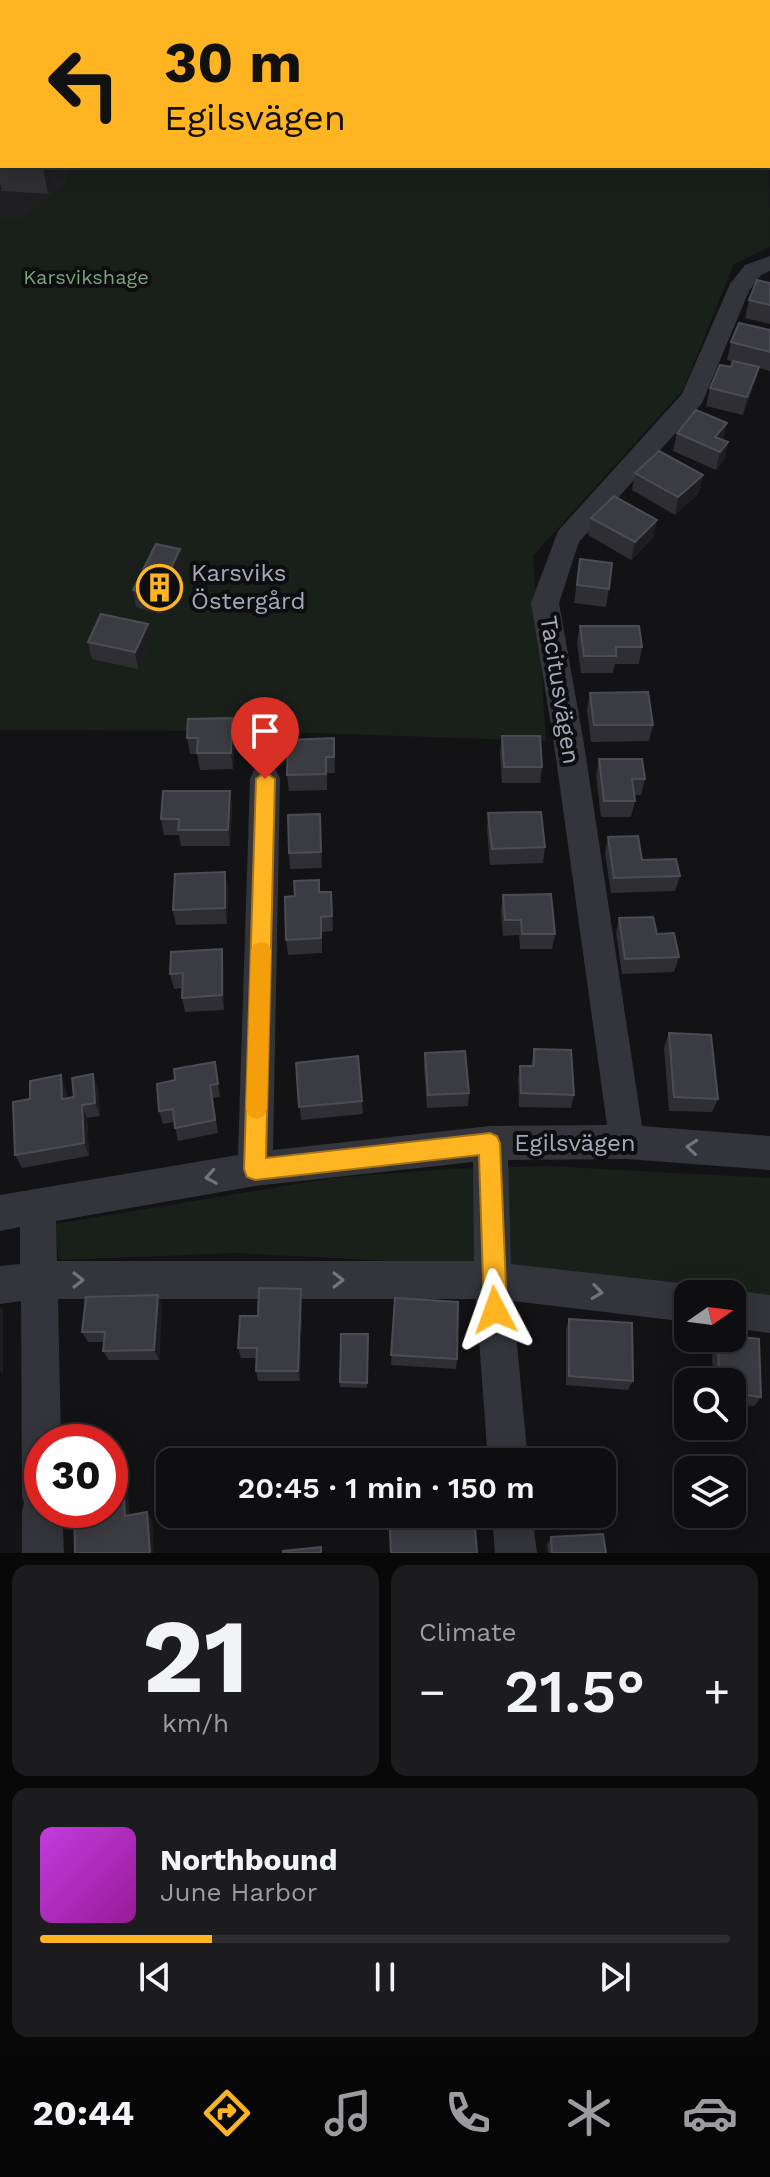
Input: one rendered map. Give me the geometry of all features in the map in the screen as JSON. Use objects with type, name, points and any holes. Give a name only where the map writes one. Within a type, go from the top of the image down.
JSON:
[{"type":"street","name":"Tacitusvägen","points":[[627,1142],[569,744],[545,603],[567,538],[693,397],[738,289],[753,270],[770,263]]},
{"type":"street","points":[[255,1169],[265,779]]},
{"type":"street","name":"Egilsvägen","points":[[0,1213],[255,1169],[490,1143],[627,1142],[770,1153]]},
{"type":"street","points":[[490,1143],[493,1280],[507,1448]]},
{"type":"street","points":[[38,1206],[41,1424]]},
{"type":"street","points":[[0,1285],[39,1280],[493,1280],[674,1301]]},
{"type":"street","points":[[746,1311],[770,1314]]},
{"type":"street","points":[[42,1528],[43,1553]]},
{"type":"street","points":[[513,1528],[516,1553]]},
{"type":"shaded area","points":[[0,168],[71,168],[65,186],[19,221],[0,218]]},
{"type":"green space","name":"Karsvikshage","points":[[71,168],[769,168],[770,247],[734,264],[683,390],[533,556],[546,741],[256,731],[0,730],[0,218],[20,220],[65,186]]},
{"type":"green space","points":[[548,1166],[770,1178],[770,1301],[746,1298],[746,1280],[674,1280],[674,1291],[410,1262],[236,1253],[59,1260],[55,1224],[333,1178],[449,1169]]},
{"type":"building","points":[[757,280],[770,283],[770,305],[749,300]]},
{"type":"building","points":[[739,323],[770,330],[770,352],[731,342]]},
{"type":"building","points":[[733,361],[759,367],[747,397],[710,388],[720,365],[731,367]]},
{"type":"building","points":[[696,410],[727,423],[715,437],[728,442],[720,452],[677,433]]},
{"type":"building","points":[[659,451],[703,475],[678,497],[635,473]]},
{"type":"building","points":[[614,496],[657,520],[635,542],[591,518]]},
{"type":"building","points":[[156,544],[180,549],[158,596],[133,590]]},
{"type":"building","points":[[580,559],[612,563],[609,589],[577,585]]},
{"type":"building","points":[[101,614],[148,624],[135,652],[88,642]]},
{"type":"building","points":[[580,626],[639,626],[642,647],[616,647],[616,656],[584,656]]},
{"type":"building","points":[[648,692],[653,725],[594,725],[590,693]]},
{"type":"building","points":[[232,718],[231,753],[197,753],[198,738],[187,738],[188,719]]},
{"type":"building","points":[[502,736],[540,736],[542,767],[504,767]]},
{"type":"building","points":[[334,738],[334,757],[326,757],[326,774],[287,775],[288,740]]},
{"type":"building","points":[[599,759],[642,759],[645,779],[632,779],[635,801],[604,801]]},
{"type":"building","points":[[163,791],[230,791],[228,830],[178,830],[179,819],[161,819]]},
{"type":"building","points":[[541,812],[545,847],[492,849],[488,813]]},
{"type":"building","points":[[320,814],[321,852],[289,853],[288,815]]},
{"type":"building","points":[[638,836],[642,860],[676,859],[680,876],[614,878],[608,837]]},
{"type":"building","points":[[225,872],[225,908],[173,910],[175,874]]},
{"type":"building","points":[[319,880],[319,892],[331,892],[332,916],[321,917],[321,938],[286,940],[285,897],[295,896],[294,881]]},
{"type":"building","points":[[551,894],[555,934],[522,934],[521,920],[505,920],[503,895]]},
{"type":"building","points":[[653,917],[657,934],[674,933],[679,957],[625,959],[619,918]]},
{"type":"building","points":[[222,949],[222,995],[182,998],[183,973],[170,974],[171,952]]},
{"type":"building","points":[[669,1033],[711,1035],[718,1099],[674,1097]]},
{"type":"building","points":[[534,1049],[571,1050],[574,1095],[521,1093],[520,1066],[534,1066]]},
{"type":"building","points":[[465,1051],[469,1093],[428,1095],[425,1053]]},
{"type":"building","points":[[358,1056],[362,1101],[299,1107],[296,1063]]},
{"type":"building","points":[[215,1062],[218,1084],[210,1085],[215,1120],[175,1128],[173,1109],[159,1111],[157,1084],[175,1080],[174,1069]]},
{"type":"building","points":[[93,1074],[95,1103],[82,1105],[84,1143],[15,1155],[13,1102],[30,1099],[30,1081],[61,1075],[62,1099],[74,1097],[72,1078]]},
{"type":"building","points":[[259,1288],[301,1289],[298,1371],[256,1371],[257,1348],[238,1348],[240,1316],[258,1316]]},
{"type":"building","points":[[158,1295],[154,1350],[103,1351],[105,1332],[82,1332],[86,1297]]},
{"type":"building","points":[[395,1298],[458,1302],[457,1359],[391,1355]]},
{"type":"building","points":[[569,1319],[632,1323],[633,1381],[569,1376]]},
{"type":"building","points":[[341,1334],[368,1334],[367,1383],[340,1382]]},
{"type":"building","points":[[746,1338],[759,1339],[761,1397],[746,1395],[746,1368],[719,1368],[718,1352],[746,1352]]},
{"type":"building","points":[[147,1512],[150,1553],[75,1553],[74,1528],[128,1528],[128,1515]]},
{"type":"building","points":[[390,1528],[475,1528],[477,1553],[391,1553]]},
{"type":"building","points":[[603,1534],[606,1553],[552,1553],[551,1537]]},
{"type":"building","points":[[321,1547],[321,1553],[283,1553],[283,1551]]},
{"type":"slow traffic","points":[[257,1109],[261,950]]},
{"type":"place","name":"Karsviks Östergård","points":[[160,587]]},
{"type":"route","points":[[265,779],[255,1169],[490,1143],[495,1310]]}]
